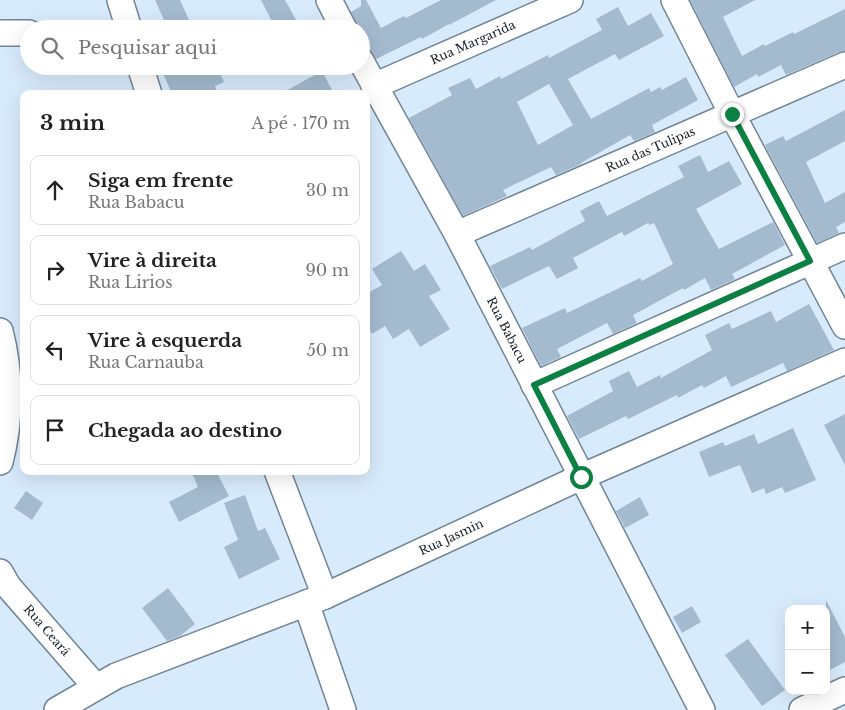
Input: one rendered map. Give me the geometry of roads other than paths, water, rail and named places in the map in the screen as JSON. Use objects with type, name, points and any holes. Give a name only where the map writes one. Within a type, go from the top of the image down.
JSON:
[{"type":"street","points":[[120,0],[126,20]]},
{"type":"street","points":[[329,0],[339,20]]},
{"type":"street","name":"Rua Margarida","points":[[374,86],[570,0]]},
{"type":"street","points":[[674,0],[732,114],[845,326]]},
{"type":"street","points":[[0,33],[20,33]]},
{"type":"street","name":"Rua das Tulipas","points":[[457,234],[845,65]]},
{"type":"street","points":[[143,75],[148,90]]},
{"type":"street","name":"Rua Babacu","points":[[368,75],[457,234],[702,710]]},
{"type":"street","points":[[534,385],[845,246]]},
{"type":"street","points":[[0,331],[8,373],[4,449],[0,462]]},
{"type":"street","name":"Rua Jasmin","points":[[57,710],[116,676],[316,599],[581,477],[845,361]]},
{"type":"street","points":[[278,475],[316,599],[343,710]]},
{"type":"street","name":"Rua Ceará","points":[[0,572],[8,586],[96,687]]},
{"type":"street","points":[[802,710],[845,690]]}]
